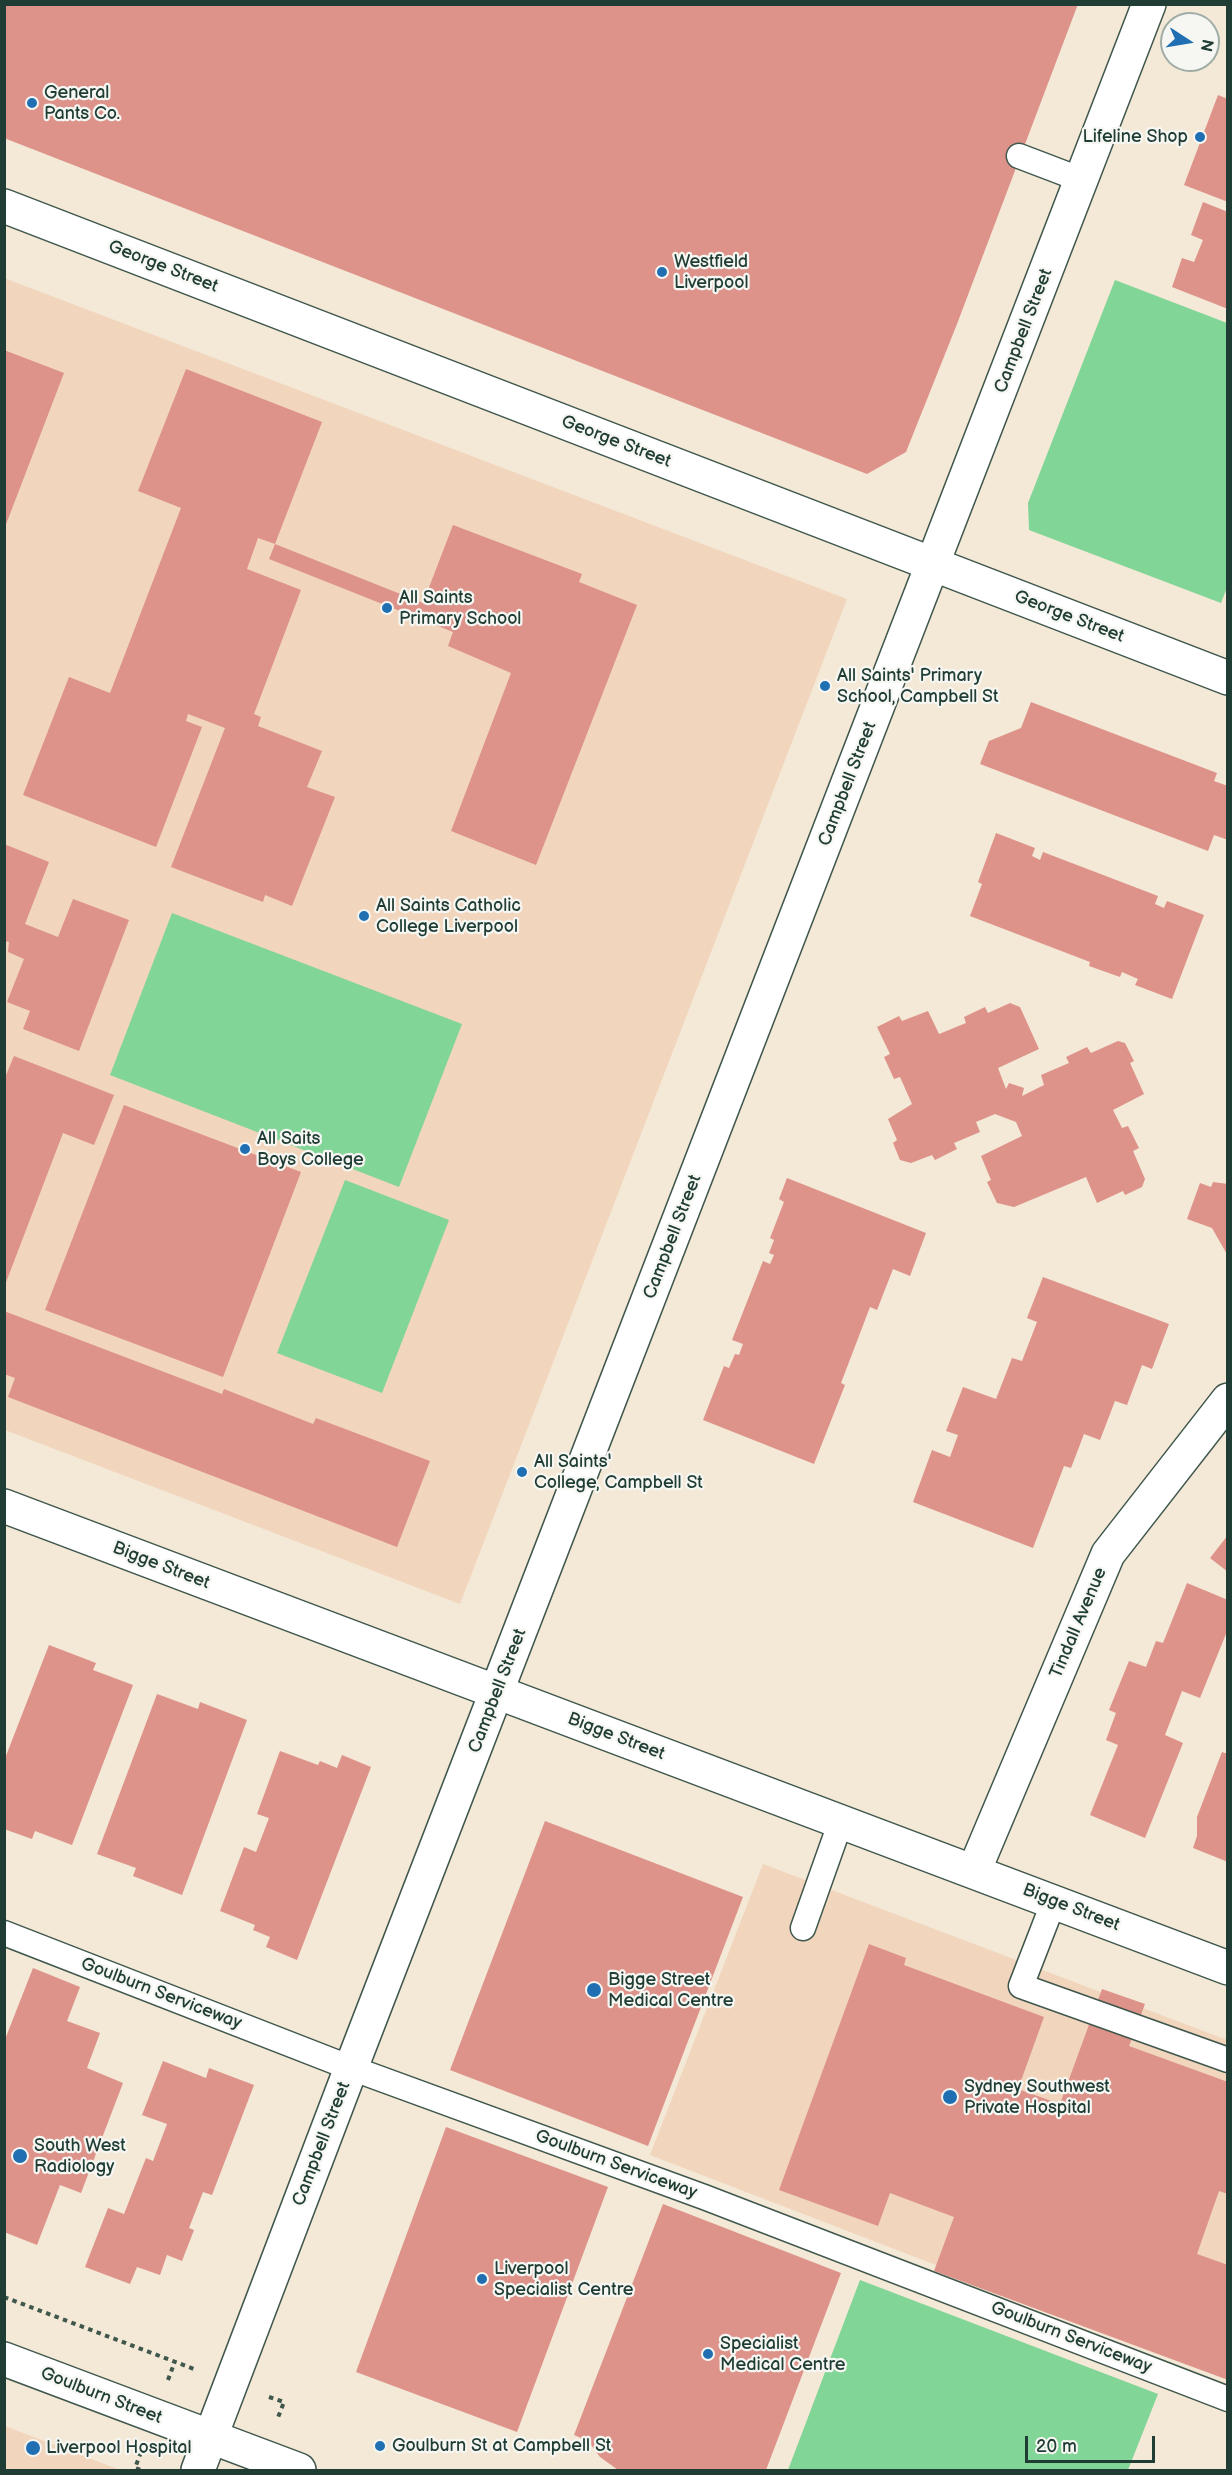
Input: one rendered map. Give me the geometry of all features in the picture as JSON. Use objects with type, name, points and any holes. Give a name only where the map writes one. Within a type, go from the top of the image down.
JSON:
[{"type":"street","name":"Campbell Street","points":[[198,2470],[351,2068],[1149,4]]},
{"type":"street","name":"George Street","points":[[4,206],[1227,678]]},
{"type":"street","name":"Tindall Avenue","points":[[974,1871],[1108,1554],[1227,1400]]},
{"type":"street","name":"Bigge Street","points":[[4,1506],[1227,1968]]},
{"type":"street","name":"Goulburn Street","points":[[4,2359],[299,2470]]},
{"type":"lane","points":[[1019,156],[1082,180]]},
{"type":"lane","points":[[803,1928],[841,1821]]},
{"type":"lane","points":[[1054,1901],[1021,1986],[1227,2060]]},
{"type":"lane","name":"Goulburn Serviceway","points":[[4,1933],[351,2068],[707,2188],[1227,2399]]},
{"type":"path","points":[[4,2297],[175,2361]]},
{"type":"path","points":[[135,2468],[141,2470]]},
{"type":"shaded area","name":"All Saints Catholic College Liverpool","points":[[4,278],[847,599],[460,1604],[5,1430]]},
{"type":"shaded area","name":"Sydney Southwest Private Hospital","points":[[763,1864],[1227,2040],[1227,2377],[650,2155]]},
{"type":"shaded area","name":"Liverpool Hospital","points":[[5,2426],[120,2470],[5,2470]]},
{"type":"green space","points":[[1115,280],[1227,323],[1228,585],[1221,603],[1029,530],[1028,503]]},
{"type":"green space","points":[[172,913],[462,1024],[399,1187],[110,1075]]},
{"type":"green space","points":[[345,1180],[449,1220],[382,1393],[277,1353]]},
{"type":"green space","points":[[860,2280],[1158,2394],[1128,2470],[788,2470]]},
{"type":"building","name":"Westfield Liverpool","points":[[4,4],[1078,4],[906,452],[867,474],[4,138]]},
{"type":"building","points":[[1218,95],[1228,99],[1228,202],[1184,185]]},
{"type":"building","points":[[1203,202],[1228,212],[1228,309],[1172,287],[1182,258],[1194,262],[1203,240],[1191,235]]},
{"type":"building","points":[[4,350],[64,373],[5,527],[4,527]]},
{"type":"building","points":[[186,369],[322,422],[275,544],[258,538],[247,569],[301,590],[254,714],[261,717],[258,726],[322,751],[307,787],[335,797],[292,906],[265,895],[263,902],[171,867],[225,728],[188,714],[186,721],[202,727],[156,847],[23,795],[69,677],[110,693],[181,508],[138,491]]},
{"type":"building","points":[[453,525],[582,574],[579,582],[637,605],[536,865],[451,831],[511,673],[448,646],[453,632],[269,559],[275,544],[423,603]]},
{"type":"building","points":[[1031,702],[1217,773],[1214,781],[1228,786],[1228,840],[1214,835],[1208,851],[980,764],[989,741],[1021,728]]},
{"type":"building","points":[[996,833],[1035,848],[1032,856],[1040,860],[1043,852],[1158,896],[1155,904],[1164,908],[1167,901],[1204,915],[1172,999],[1135,985],[1138,979],[1122,972],[1120,977],[1089,966],[1090,962],[970,916],[982,884],[978,882]]},
{"type":"building","points":[[4,844],[49,862],[25,924],[58,937],[73,899],[129,920],[79,1051],[23,1029],[30,1011],[7,1002],[24,959],[8,952],[9,942],[4,941]]},
{"type":"building","points":[[1010,1003],[1020,1007],[1039,1049],[998,1068],[1006,1089],[1009,1083],[1024,1088],[1022,1096],[1044,1085],[1041,1075],[1069,1063],[1066,1057],[1087,1047],[1091,1053],[1118,1041],[1125,1043],[1134,1061],[1130,1063],[1144,1094],[1113,1110],[1122,1128],[1128,1126],[1139,1148],[1133,1151],[1145,1179],[1142,1187],[1125,1195],[1123,1191],[1097,1203],[1086,1177],[1014,1207],[997,1203],[987,1182],[991,1180],[981,1156],[1022,1136],[1016,1122],[995,1114],[976,1122],[980,1132],[954,1143],[957,1149],[935,1160],[932,1155],[911,1163],[900,1160],[893,1143],[897,1140],[888,1119],[912,1104],[900,1077],[894,1079],[884,1057],[890,1054],[877,1027],[899,1016],[902,1021],[928,1011],[939,1034],[966,1023],[964,1017],[985,1007],[988,1013]]},
{"type":"building","points":[[14,1056],[114,1095],[94,1145],[63,1133],[5,1285],[4,1080]]},
{"type":"building","points":[[124,1105],[301,1172],[223,1377],[45,1310]]},
{"type":"building","points":[[787,1178],[926,1233],[910,1276],[893,1269],[877,1310],[870,1307],[841,1383],[845,1385],[814,1464],[703,1420],[724,1366],[729,1368],[735,1354],[739,1355],[743,1344],[732,1340],[763,1261],[770,1264],[774,1255],[769,1253],[774,1240],[770,1238],[784,1202],[779,1199]]},
{"type":"building","points":[[1213,1182],[1228,1184],[1228,1256],[1212,1228],[1187,1219],[1200,1183],[1211,1187]]},
{"type":"building","points":[[1043,1277],[1169,1324],[1152,1369],[1142,1365],[1127,1405],[1115,1401],[1100,1440],[1084,1434],[1071,1468],[1064,1466],[1033,1548],[913,1502],[932,1450],[950,1457],[958,1435],[946,1431],[963,1387],[996,1399],[1012,1358],[1022,1361],[1037,1322],[1027,1318]]},
{"type":"building","points":[[4,1311],[222,1394],[224,1389],[313,1424],[316,1418],[430,1461],[397,1547],[8,1397],[15,1378],[4,1374]]},
{"type":"building","points":[[1228,1535],[1228,1572],[1210,1558]]},
{"type":"building","points":[[1187,1583],[1228,1600],[1228,1629],[1200,1698],[1182,1691],[1165,1735],[1183,1743],[1145,1838],[1090,1815],[1118,1745],[1106,1740],[1116,1713],[1109,1710],[1129,1661],[1146,1667],[1156,1641],[1163,1643]]},
{"type":"building","points":[[49,1645],[96,1663],[93,1670],[133,1685],[72,1845],[35,1831],[32,1839],[4,1829],[4,1761]]},
{"type":"building","points":[[157,1694],[198,1709],[200,1702],[247,1720],[182,1895],[133,1876],[136,1868],[97,1854]]},
{"type":"building","points":[[280,1751],[318,1765],[320,1761],[337,1768],[342,1755],[371,1767],[297,1960],[266,1947],[270,1937],[253,1930],[255,1925],[220,1911],[244,1847],[256,1852],[269,1818],[257,1814]]},
{"type":"building","points":[[1222,1752],[1228,1754],[1228,1862],[1193,1848],[1197,1836],[1197,1817]]},
{"type":"building","points":[[545,1821],[743,1897],[648,2146],[450,2070]]},
{"type":"building","name":"Sydney Southwest Private Hospital","points":[[869,1944],[906,1958],[904,1965],[1044,2017],[1018,2089],[1060,2104],[1102,1989],[1145,2004],[1129,2046],[1228,2082],[1228,2194],[1219,2191],[1197,2254],[1228,2265],[1228,2380],[934,2271],[954,2217],[890,2193],[878,2226],[779,2190]]},
{"type":"building","points":[[33,1968],[80,1987],[67,2021],[100,2033],[87,2068],[123,2083],[81,2193],[60,2185],[37,2245],[4,2232],[4,2042]]},
{"type":"building","points":[[163,2061],[206,2078],[209,2068],[254,2085],[212,2195],[203,2192],[189,2228],[194,2230],[182,2261],[167,2255],[160,2275],[137,2267],[130,2284],[85,2267],[108,2208],[124,2214],[146,2158],[153,2161],[167,2124],[142,2115]]},
{"type":"building","name":"Liverpool Specialist Centre","points":[[446,2127],[608,2187],[517,2432],[356,2372]]},
{"type":"building","name":"Specialist Medical Centre","points":[[663,2204],[841,2273],[766,2470],[618,2470],[600,2457],[588,2441],[574,2435]]},
{"type":"place","name":"General Pants Co.","points":[[32,103]]},
{"type":"place","name":"Lifeline Shop","points":[[1200,137]]},
{"type":"place","name":"Westfield Liverpool","points":[[662,272]]},
{"type":"place","name":"All Saints Primary School","points":[[387,608]]},
{"type":"place","name":"All Saints' Primary School, Campbell St","points":[[825,686]]},
{"type":"place","name":"All Saints Catholic College Liverpool","points":[[364,916]]},
{"type":"place","name":"All Saits Boys College","points":[[245,1149]]},
{"type":"place","name":"All Saints' College, Campbell St","points":[[522,1472]]},
{"type":"place","name":"Bigge Street Medical Centre","points":[[594,1990]]},
{"type":"place","name":"Sydney Southwest Private Hospital","points":[[950,2097]]},
{"type":"place","name":"South West Radiology","points":[[20,2156]]},
{"type":"place","name":"Liverpool Specialist Centre","points":[[482,2279]]},
{"type":"place","name":"Specialist Medical Centre","points":[[708,2354]]},
{"type":"place","name":"Goulburn St at Campbell St","points":[[380,2446]]},
{"type":"place","name":"Liverpool Hospital","points":[[33,2448]]}]
